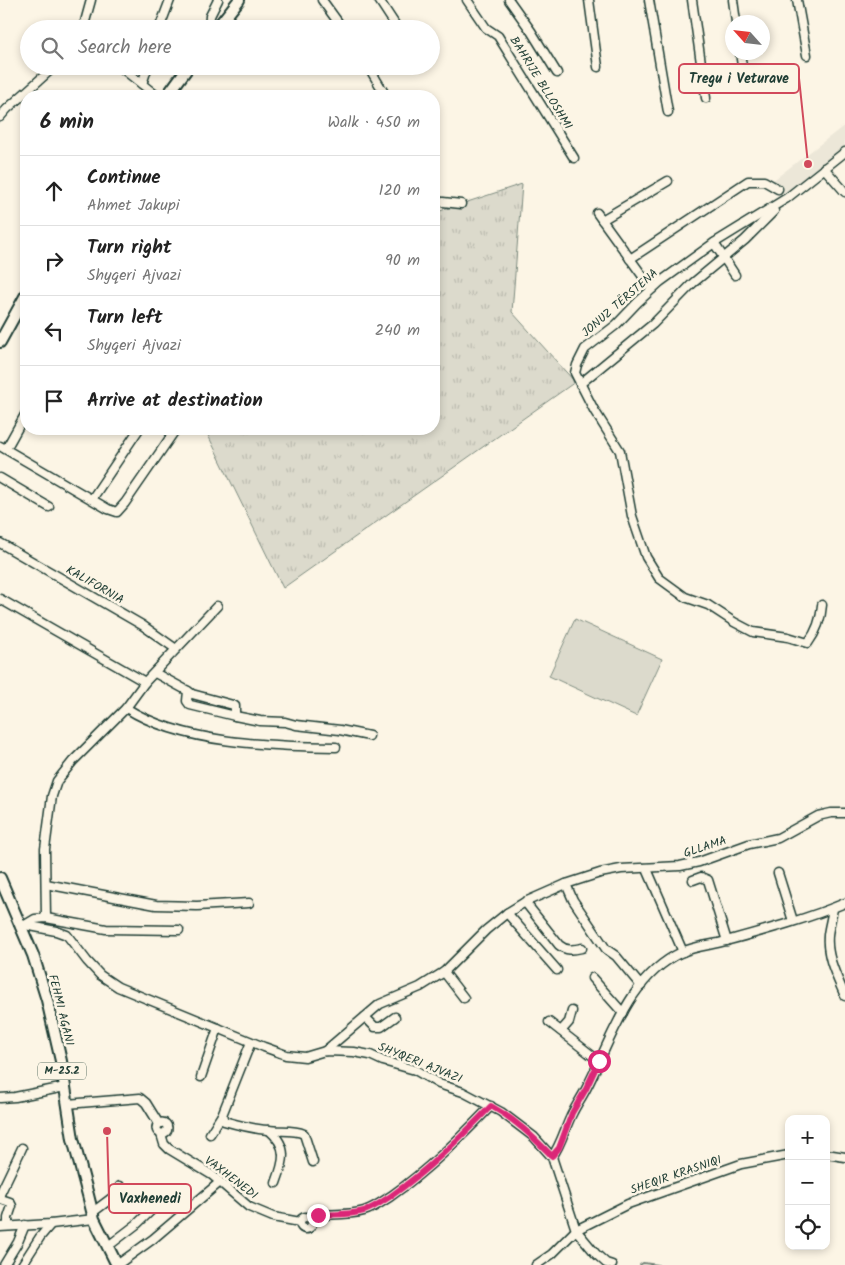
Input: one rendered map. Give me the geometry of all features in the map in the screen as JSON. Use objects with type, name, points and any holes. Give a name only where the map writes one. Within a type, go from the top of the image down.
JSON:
[{"type":"main road","points":[[223,20],[239,0]]},
{"type":"main road","points":[[171,90],[182,75]]},
{"type":"main road","points":[[0,342],[20,306]]},
{"type":"main road","name":"FEHMI AGANI","points":[[0,878],[22,926],[52,1015],[73,1139],[94,1215],[107,1247],[117,1265]]},
{"type":"street","points":[[85,20],[92,0]]},
{"type":"street","points":[[163,20],[170,0]]},
{"type":"street","points":[[210,20],[218,0]]},
{"type":"street","points":[[322,0],[336,20]]},
{"type":"street","points":[[379,0],[392,20]]},
{"type":"street","name":"BAHRIJE BLLOSHMI","points":[[466,0],[486,28],[498,36],[574,158]]},
{"type":"street","points":[[509,0],[557,73]]},
{"type":"street","points":[[589,0],[598,67]]},
{"type":"street","points":[[649,0],[668,112]]},
{"type":"street","points":[[692,0],[706,98]]},
{"type":"street","points":[[733,0],[735,15]]},
{"type":"street","points":[[797,0],[807,55]]},
{"type":"street","points":[[741,60],[745,87]]},
{"type":"street","points":[[28,90],[45,75]]},
{"type":"street","points":[[130,75],[150,90]]},
{"type":"street","points":[[142,84],[145,75]]},
{"type":"street","points":[[373,75],[382,90]]},
{"type":"street","points":[[0,117],[20,97]]},
{"type":"street","name":"JONUZ TËRSTENA","points":[[822,606],[821,618],[808,643],[753,632],[734,622],[708,604],[686,597],[659,578],[646,557],[632,516],[620,451],[575,373],[577,365],[586,349],[616,325],[652,289],[688,260],[787,198],[845,152]]},
{"type":"street","points":[[824,168],[845,192]]},
{"type":"street","points":[[652,289],[600,216],[668,181]]},
{"type":"street","name":"JONUZ TËRSTENA","points":[[630,258],[748,181],[764,181],[778,189]]},
{"type":"street","points":[[580,384],[653,324],[693,283],[745,240],[787,198]]},
{"type":"street","points":[[440,202],[462,204]]},
{"type":"street","points":[[714,243],[735,275]]},
{"type":"street","points":[[20,423],[3,447],[108,509],[117,512],[172,435]]},
{"type":"street","points":[[92,499],[135,435]]},
{"type":"street","points":[[0,478],[49,507]]},
{"type":"street","name":"KALIFORNIA","points":[[0,543],[142,626],[176,649]]},
{"type":"street","points":[[0,599],[145,682]]},
{"type":"street","points":[[46,918],[45,849],[54,789],[57,781],[126,708],[145,682],[217,606]]},
{"type":"street","points":[[155,673],[192,694],[235,706],[235,716]]},
{"type":"street","points":[[188,691],[187,701],[190,705],[260,721],[285,722],[369,736]]},
{"type":"street","points":[[126,708],[139,716],[161,725],[209,737],[253,744],[336,747]]},
{"type":"street","name":"GLLAMA","points":[[324,1051],[380,1004],[420,986],[444,972],[486,930],[507,913],[526,902],[566,884],[621,869],[647,869],[699,862],[749,844],[778,838],[818,816],[831,813],[845,813]]},
{"type":"street","points":[[647,869],[683,952]]},
{"type":"street","points":[[778,873],[793,921]]},
{"type":"street","points":[[692,880],[701,877],[708,880],[727,941]]},
{"type":"street","points":[[46,884],[156,905],[197,906],[249,903]]},
{"type":"street","points":[[566,884],[606,950],[616,956],[641,986]]},
{"type":"street","points":[[526,902],[559,945],[564,949],[582,948]]},
{"type":"street","points":[[552,1156],[559,1148],[572,1113],[586,1089],[623,1013],[641,986],[661,964],[683,952],[727,941],[845,903]]},
{"type":"street","points":[[833,908],[828,934],[828,950],[833,968],[845,996]]},
{"type":"street","points":[[507,913],[558,970]]},
{"type":"street","points":[[22,926],[35,919],[46,918],[106,929],[180,930]]},
{"type":"street","name":"SHYQERI AJVAZI","points":[[22,926],[56,930],[67,935],[100,975],[118,987],[251,1042],[286,1055],[305,1056],[324,1051],[354,1052],[370,1055],[383,1061],[415,1070],[439,1084],[458,1089],[491,1106],[516,1122],[552,1156],[576,1230]]},
{"type":"street","points":[[444,972],[464,998]]},
{"type":"street","points":[[592,978],[623,1013]]},
{"type":"street","points":[[561,1031],[569,1022],[572,1011]]},
{"type":"street","points":[[365,1017],[375,1027],[381,1027],[394,1017]]},
{"type":"street","points":[[549,1022],[599,1061]]},
{"type":"street","points":[[201,1077],[218,1028]]},
{"type":"street","points":[[210,1134],[222,1115],[251,1042]]},
{"type":"street","points":[[0,1098],[24,1096],[65,1088]]},
{"type":"street","name":"VAXHENEDI","points":[[67,1104],[140,1098],[146,1103],[159,1124],[156,1129],[169,1149],[209,1173],[240,1201],[259,1212],[300,1222]]},
{"type":"street","points":[[318,1215],[355,1213],[366,1211],[379,1204],[408,1184],[491,1106]]},
{"type":"street","points":[[222,1115],[224,1121],[240,1126],[297,1131],[304,1134],[313,1162]]},
{"type":"street","points":[[269,1130],[282,1145],[284,1155],[276,1184]]},
{"type":"street","points":[[22,1148],[0,1196],[1,1199],[10,1202],[12,1206],[4,1226],[51,1224],[94,1215],[113,1197],[120,1186]]},
{"type":"street","name":"SHEQIR KRASNIQI","points":[[536,1265],[552,1254],[576,1230],[628,1204],[741,1164],[785,1155]]},
{"type":"street","points":[[830,1155],[845,1157]]},
{"type":"street","name":"FEHMI AGANI","points":[[117,1265],[153,1239],[220,1182]]},
{"type":"street","points":[[107,1247],[164,1198]]},
{"type":"street","points":[[22,1265],[51,1224]]},
{"type":"street","points":[[4,1265],[21,1236],[25,1225]]},
{"type":"street","points":[[576,1230],[596,1254],[606,1263],[612,1265]]},
{"type":"shaded area","points":[[845,125],[845,147],[783,195],[771,182]]},
{"type":"green space","points":[[522,184],[512,312],[575,382],[283,588],[208,435],[440,435],[440,211]]},
{"type":"green space","points":[[575,619],[662,659],[636,716],[549,676]]},
{"type":"waterway","points":[[640,1265],[643,1263],[658,1265]]},
{"type":"place","name":"Tregu i Veturave","points":[[808,164]]},
{"type":"place","name":"Vaxhenedi","points":[[107,1131]]},
{"type":"route","points":[[318,1215],[355,1213],[366,1211],[379,1204],[408,1184],[491,1106],[516,1122],[552,1156],[559,1148],[572,1113],[599,1061]]}]
